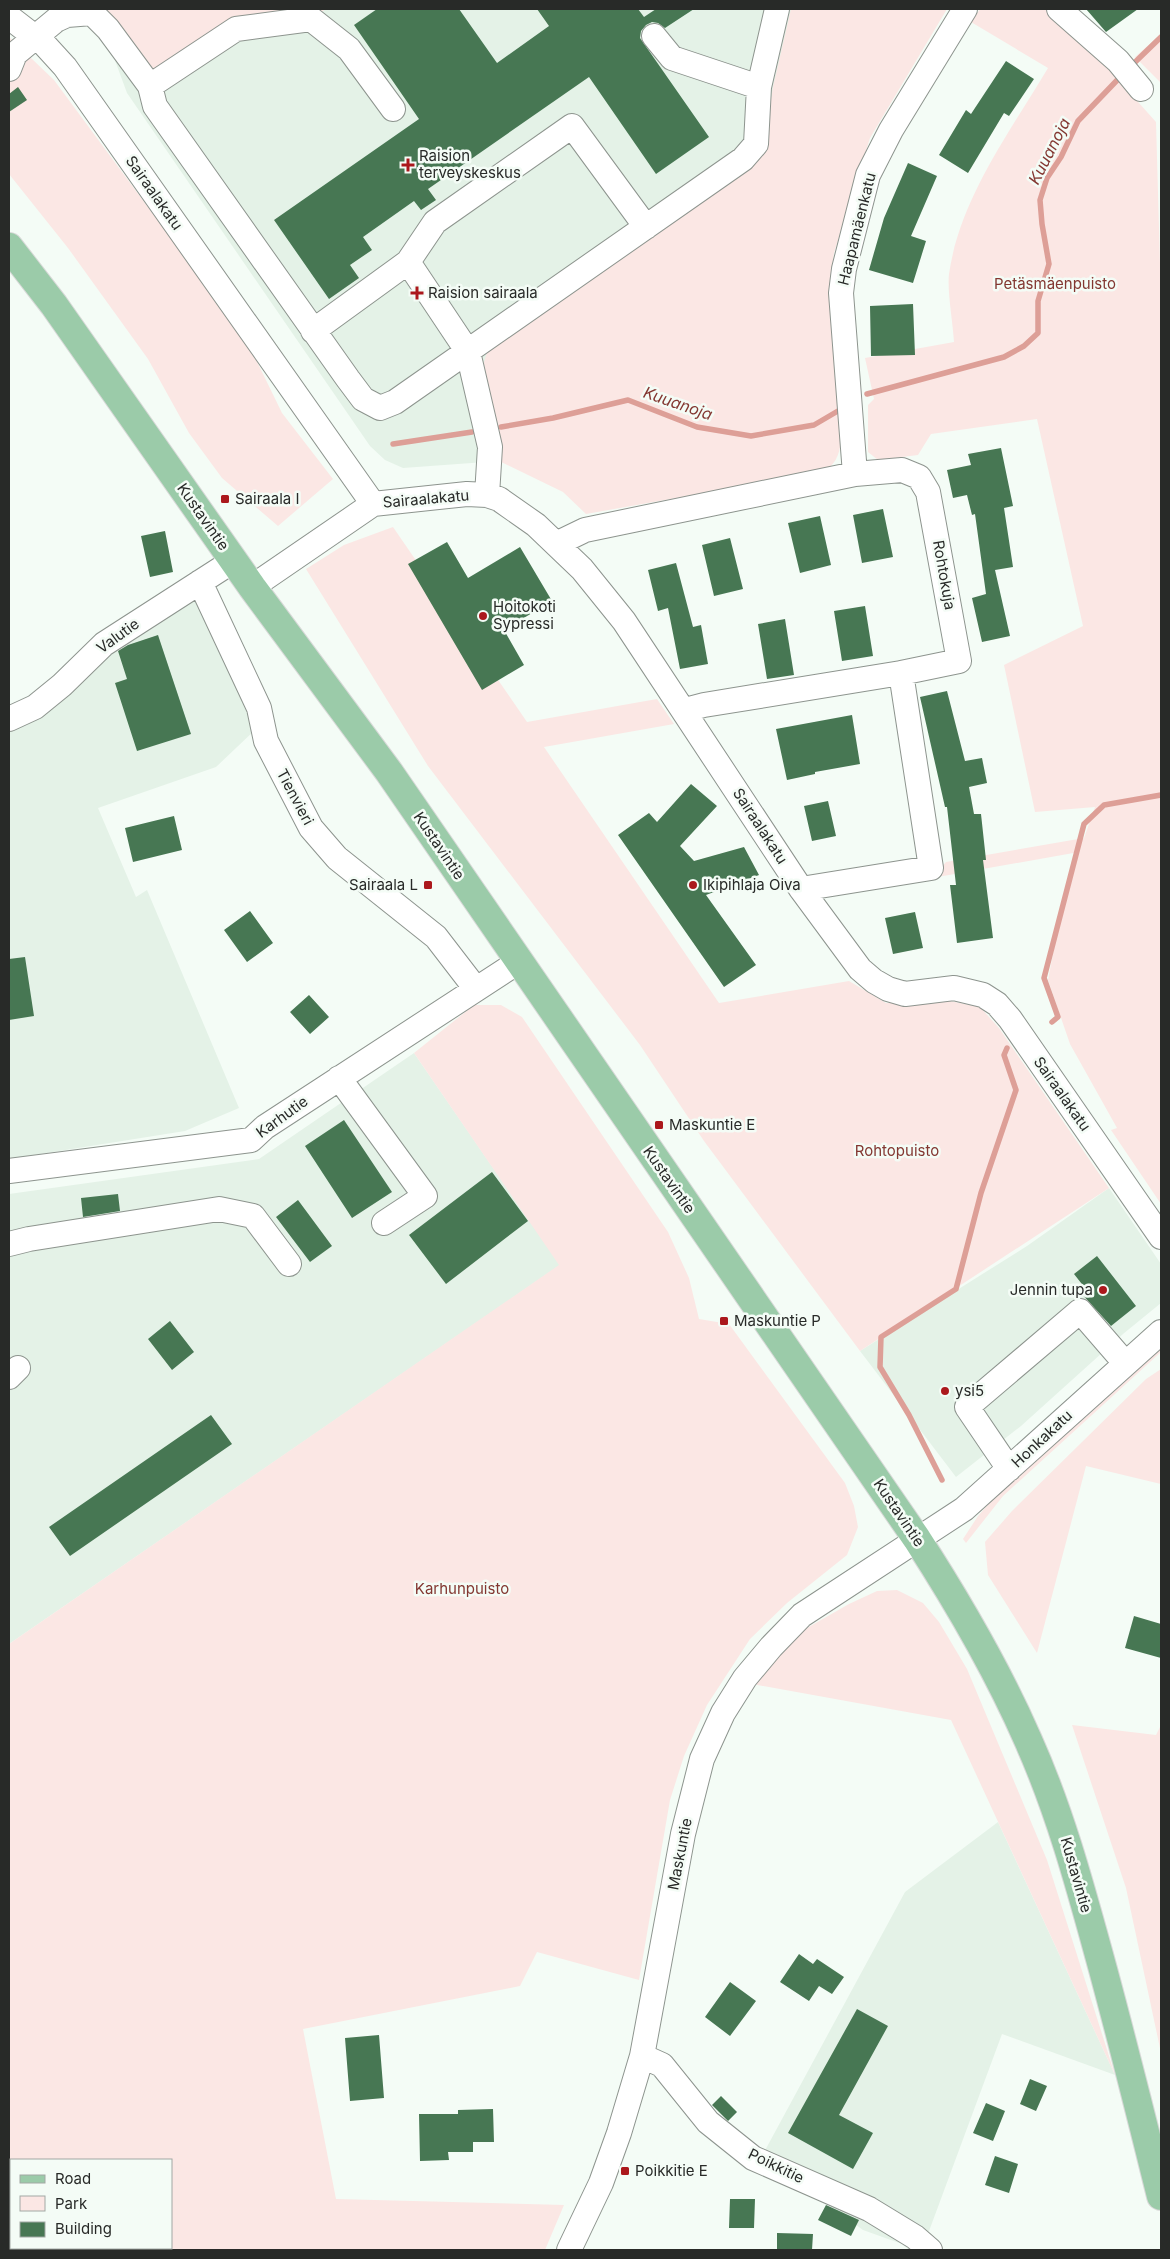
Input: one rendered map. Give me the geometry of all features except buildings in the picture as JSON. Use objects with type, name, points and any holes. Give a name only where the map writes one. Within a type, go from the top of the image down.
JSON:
[{"type":"main road","name":"Kustavintie","points":[[9,248],[54,304],[252,587],[389,772],[518,962],[918,1538],[961,1607],[993,1665],[1029,1740],[1071,1851],[1130,2068],[1161,2196]]},
{"type":"street","points":[[9,77],[15,54],[35,36],[56,20],[67,15],[92,13],[108,29],[150,86],[155,106],[313,331],[363,399],[380,408],[395,402],[468,352],[743,159],[756,144],[759,87],[777,9]]},
{"type":"street","name":"Haapamäenkatu","points":[[855,474],[841,293],[844,269],[868,174],[891,130],[965,9]]},
{"type":"street","points":[[1059,9],[1118,61],[1141,89]]},
{"type":"street","name":"Sairaalakatu","points":[[9,17],[35,36],[66,67],[373,504]]},
{"type":"street","points":[[150,86],[236,29],[311,19],[349,49],[393,109]]},
{"type":"street","points":[[654,36],[672,58],[759,87]]},
{"type":"street","points":[[313,331],[408,262],[435,222],[572,126],[646,227]]},
{"type":"street","points":[[408,262],[468,352],[490,447],[487,495]]},
{"type":"street","name":"Rohtokuja","points":[[556,544],[585,530],[855,474],[902,470],[919,477],[928,492],[959,661],[901,673]]},
{"type":"street","name":"Sairaalakatu","points":[[252,587],[373,504],[467,494],[487,495],[516,510],[582,569],[624,621],[685,710],[801,889],[860,969],[888,989],[906,994],[954,988],[983,995],[997,1004],[1010,1019],[1161,1237]]},
{"type":"street","name":"Valutie","points":[[9,719],[35,707],[62,685],[104,644],[234,561]]},
{"type":"street","name":"Tienvieri","points":[[200,582],[259,708],[266,741],[311,828],[337,858],[436,937],[476,989]]},
{"type":"street","points":[[685,710],[704,705],[901,673],[931,868],[801,889]]},
{"type":"street","name":"Karhutie","points":[[9,1171],[251,1140],[265,1126],[518,962]]},
{"type":"street","points":[[339,1078],[425,1196],[384,1223]]},
{"type":"street","points":[[9,1244],[29,1239],[219,1209],[253,1216],[290,1264]]},
{"type":"street","points":[[1009,1469],[967,1407],[1080,1311],[1125,1363]]},
{"type":"street","name":"Honkakatu","points":[[918,1538],[948,1521],[1009,1469],[1161,1332]]},
{"type":"street","name":"Maskuntie","points":[[569,2250],[601,2183],[619,2133],[642,2056],[683,1834],[702,1759],[722,1713],[745,1678],[771,1647],[802,1615],[918,1538]]},
{"type":"street","name":"Poikkitie","points":[[642,2056],[662,2065],[708,2122],[753,2158],[869,2209],[915,2237],[930,2250]]},
{"type":"shaded area","name":"Raision sairaala","points":[[96,9],[792,9],[763,148],[499,461],[403,468],[385,460],[370,446],[127,93]]},
{"type":"shaded area","points":[[211,584],[273,713],[216,767],[98,808],[136,897],[147,890],[239,1108],[185,1131],[9,1159],[9,720]]},
{"type":"shaded area","points":[[414,1053],[560,1265],[9,1644],[9,1194],[259,1159]]},
{"type":"shaded area","points":[[1109,1188],[1161,1264],[1161,1303],[1123,1334],[1021,1426],[956,1477],[860,1351],[1027,1246]]},
{"type":"shaded area","points":[[998,1822],[1115,2075],[1002,2034],[922,2250],[909,2250],[902,2244],[863,2230],[762,2156],[905,1892]]},
{"type":"green space","points":[[68,9],[326,9],[311,19],[236,29],[150,86],[108,29]]},
{"type":"green space","points":[[791,9],[947,9],[870,138],[834,253],[829,292],[841,442],[838,456],[831,466],[823,472],[586,514],[563,492],[499,461],[485,376],[484,362],[488,349],[763,148],[773,87]]},
{"type":"green space","name":"Petäsmäenpuisto","points":[[980,9],[1045,9],[1097,56],[1156,122],[1161,299],[1161,1204],[1111,1130],[1117,1128],[1070,1044],[1048,980],[1055,943],[1079,852],[932,878],[946,862],[1084,838],[1095,807],[1035,812],[1004,665],[1083,626],[1037,419],[931,434],[918,455],[878,460],[868,452],[868,405],[874,399],[865,358],[954,342],[949,298],[949,274],[955,246],[964,219],[988,167],[1048,68],[971,22]]},
{"type":"green space","points":[[1161,34],[1161,83],[1135,57]]},
{"type":"green space","points":[[9,37],[54,80],[247,341],[282,413],[333,479],[278,526],[222,478],[189,433],[148,359],[68,248],[9,174]]},
{"type":"green space","name":"Rohtopuisto","points":[[393,527],[527,722],[657,699],[674,724],[544,747],[719,1003],[849,981],[886,1003],[945,1000],[980,1007],[999,1028],[1109,1188],[860,1351],[704,1141],[640,1045],[428,766],[306,569],[344,545]]},
{"type":"green space","name":"Karhunpuisto","points":[[474,1005],[501,1005],[522,1017],[668,1232],[689,1278],[699,1319],[729,1324],[845,1483],[854,1506],[858,1527],[847,1555],[787,1603],[750,1639],[707,1705],[684,1756],[670,1800],[639,1980],[537,1952],[520,1986],[303,2029],[336,2199],[564,2205],[545,2250],[9,2250],[9,1644],[559,1265],[414,1053]]},
{"type":"green space","points":[[1161,1345],[1161,1352],[1003,1496],[966,1543],[963,1539],[978,1516],[1000,1491]]},
{"type":"green space","points":[[1161,1369],[1161,1484],[1086,1466],[1037,1653],[988,1575],[985,1542],[1012,1511],[1146,1379]]},
{"type":"green space","points":[[897,1590],[923,1603],[939,1622],[967,1669],[1047,1860],[1115,2075],[951,1720],[752,1684],[800,1632],[849,1604],[877,1591]]},
{"type":"green space","points":[[1072,1725],[1156,1735],[1161,1725],[1161,2053],[1126,1888]]},
{"type":"waterway","name":"Kuuanoja","points":[[1130,67],[1161,37]]},
{"type":"waterway","name":"Kuuanoja","points":[[867,394],[1004,357],[1024,346],[1038,333],[1038,301],[1049,264],[1040,200],[1047,178],[1061,157],[1078,121],[1123,74]]},
{"type":"waterway","name":"Kuuanoja","points":[[501,427],[553,418],[628,400],[697,427],[751,436],[814,425],[843,408]]},
{"type":"waterway","name":"Kuuanoja","points":[[393,444],[472,432]]},
{"type":"waterway","points":[[1052,1022],[1058,1017],[1044,978],[1084,824],[1104,805],[1161,795]]},
{"type":"waterway","points":[[942,1480],[909,1415],[880,1367],[881,1337],[956,1289],[981,1193],[1016,1090],[1004,1055],[1007,1048]]},
{"type":"place","name":"Raision terveyskeskus","points":[[408,165]]},
{"type":"place","name":"Raision sairaala","points":[[417,293]]},
{"type":"place","name":"Sairaala I","points":[[225,499]]},
{"type":"place","name":"Hoitokoti Sypressi","points":[[483,616]]},
{"type":"place","name":"Sairaala L","points":[[428,885]]},
{"type":"place","name":"Ikipihlaja Oiva","points":[[693,885]]},
{"type":"place","name":"Maskuntie E","points":[[659,1125]]},
{"type":"place","name":"Jennin tupa","points":[[1103,1290]]},
{"type":"place","name":"Maskuntie P","points":[[724,1321]]},
{"type":"place","name":"ysi5","points":[[945,1391]]},
{"type":"place","name":"Poikkitie E","points":[[625,2171]]}]
